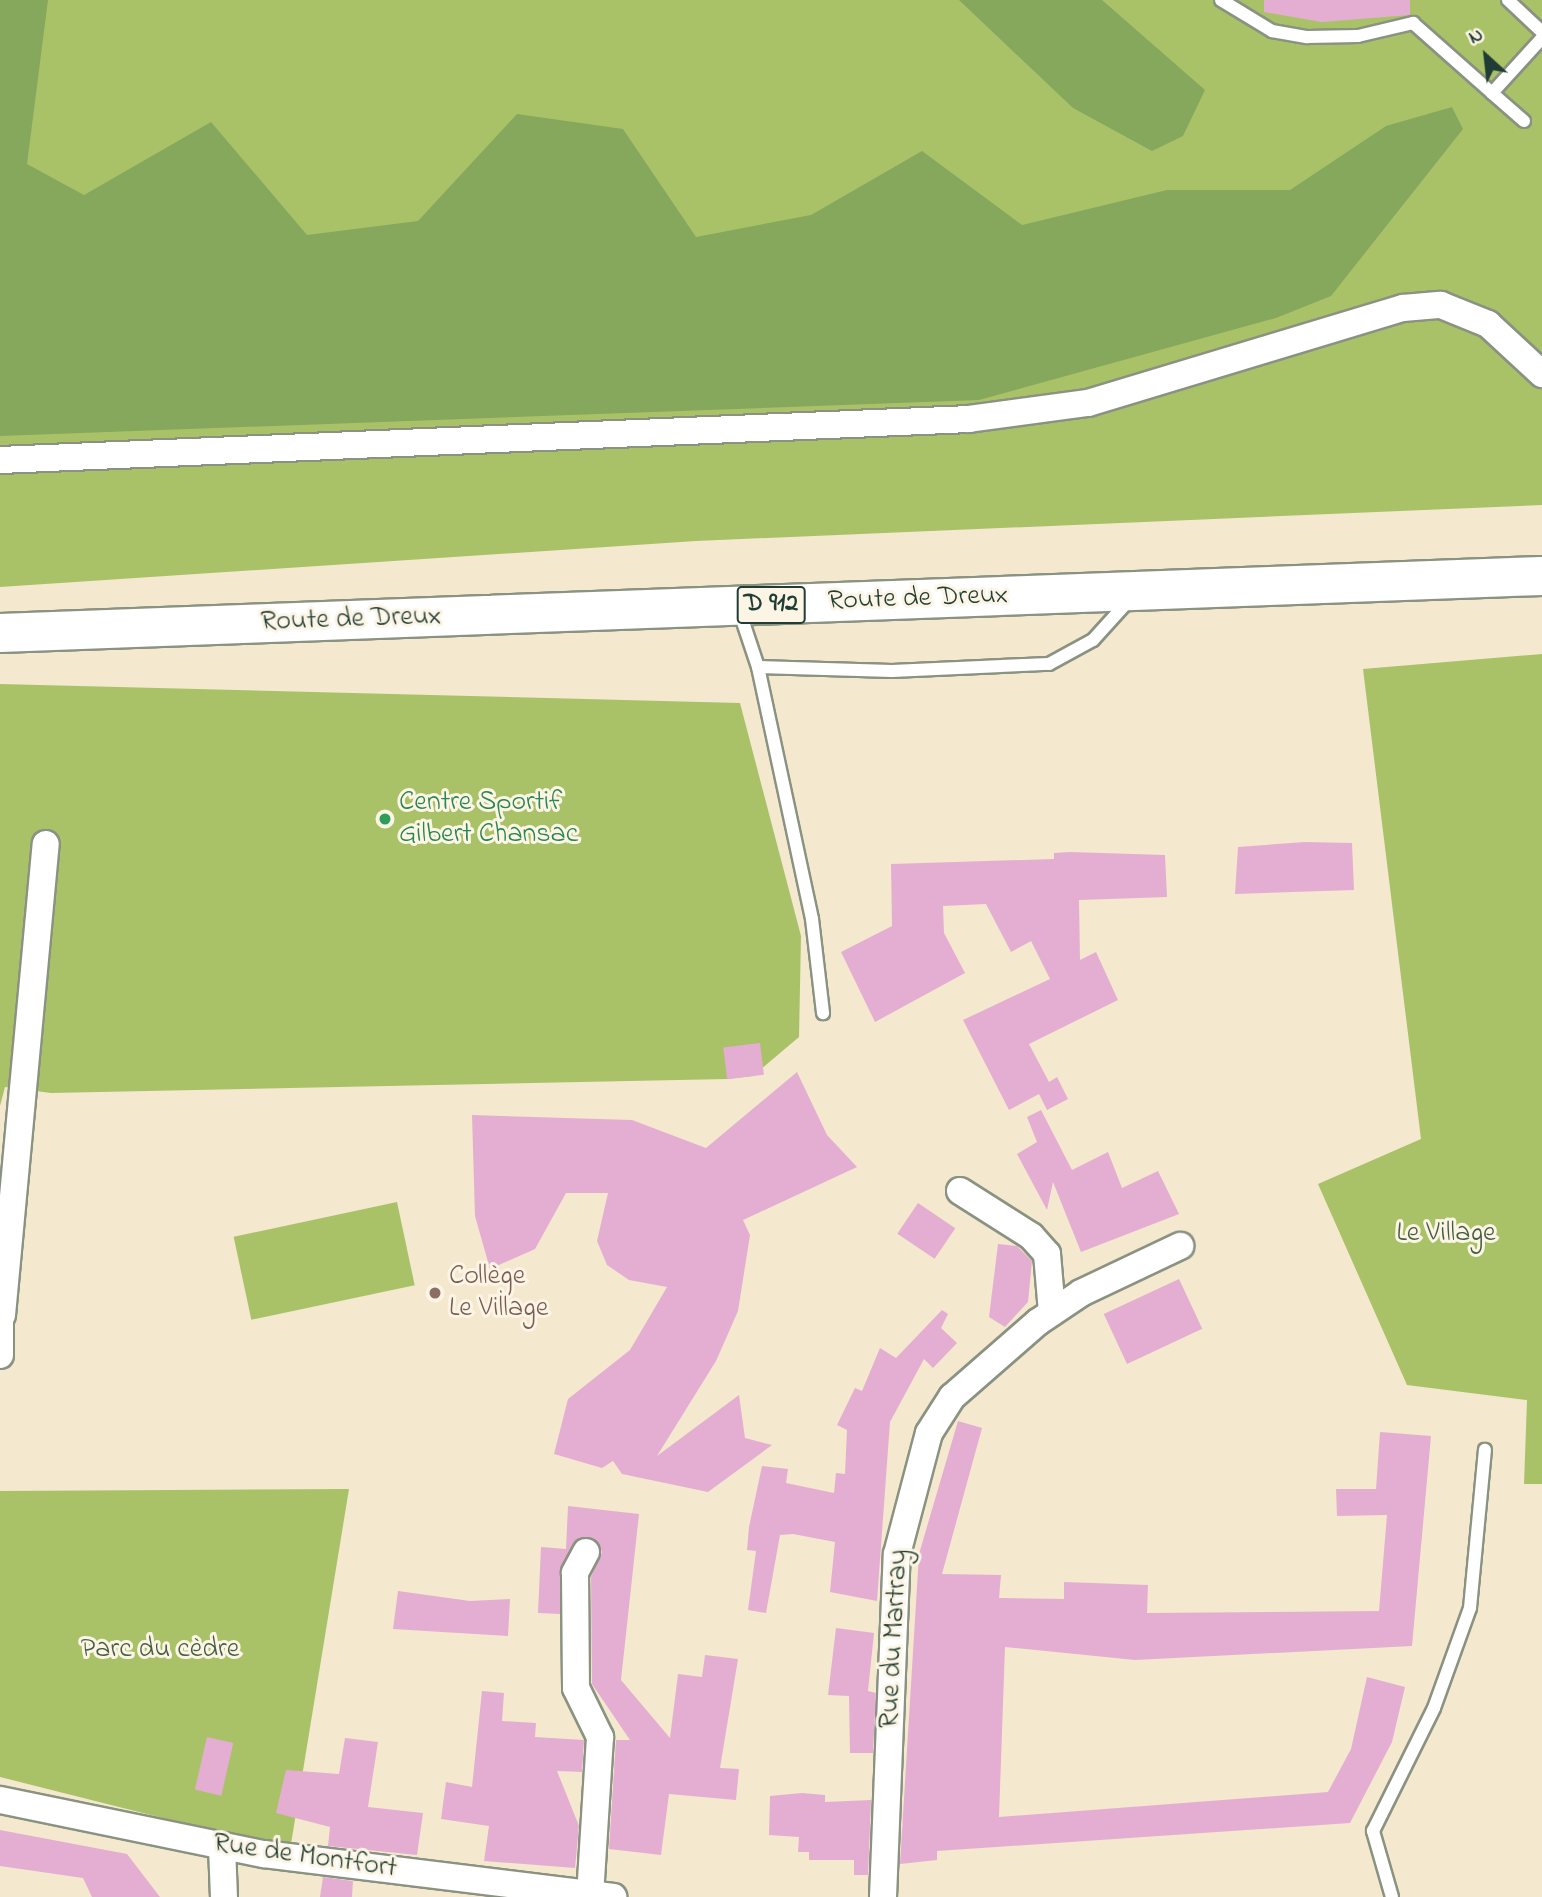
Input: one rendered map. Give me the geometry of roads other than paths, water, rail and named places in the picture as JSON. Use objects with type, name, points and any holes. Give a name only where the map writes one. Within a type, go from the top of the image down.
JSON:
[{"type":"main road","name":"Route de Dreux","points":[[0,633],[1542,576]]},
{"type":"street","points":[[0,460],[969,419],[1088,403],[1403,308],[1428,306],[1488,324],[1542,374]]},
{"type":"street","points":[[0,1355],[1,1315],[46,844]]},
{"type":"street","points":[[960,1191],[1031,1236],[1046,1254],[1052,1312]]},
{"type":"street","name":"Rue du Martray","points":[[883,1897],[897,1554],[929,1433],[952,1397],[1052,1312],[1180,1246]]},
{"type":"street","points":[[586,1552],[575,1573],[576,1688],[600,1737],[601,1895]]},
{"type":"street","name":"Rue de Montfort","points":[[0,1800],[222,1846],[601,1895]]},
{"type":"street","points":[[222,1846],[224,1897]]},
{"type":"lane","points":[[1221,0],[1272,31],[1307,37],[1358,36],[1413,23],[1524,121]]},
{"type":"lane","points":[[1508,0],[1542,32]]},
{"type":"lane","points":[[1492,93],[1542,38]]},
{"type":"lane","points":[[758,667],[892,671],[1049,664],[1093,640],[1137,591]]},
{"type":"lane","points":[[738,606],[758,667],[812,919],[823,1013]]},
{"type":"lane","points":[[1392,1897],[1373,1831],[1434,1708],[1470,1608],[1485,1450]]},
{"type":"place","name":"Centre Sportif Gilbert Chansac","points":[[385,819]]},
{"type":"place","name":"Collège Le Village","points":[[435,1293]]},
{"type":"park label","name":"Le Village","points":[[1446,1234]]},
{"type":"park label","name":"Parc du cèdre","points":[[160,1650]]}]
